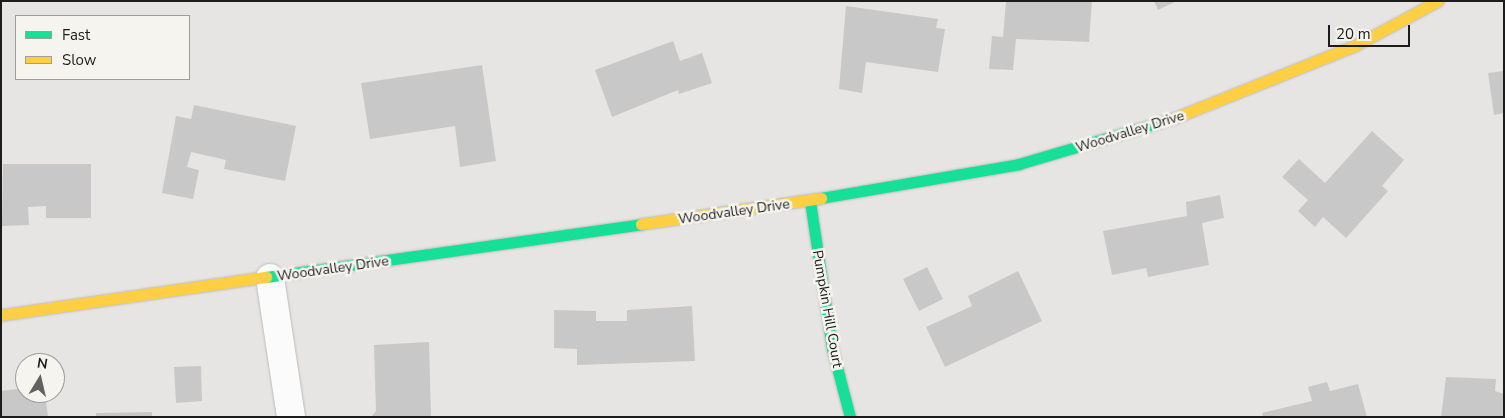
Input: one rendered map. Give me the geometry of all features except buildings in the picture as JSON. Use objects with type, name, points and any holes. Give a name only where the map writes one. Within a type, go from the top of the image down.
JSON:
[{"type":"street","name":"Woodvalley Drive","points":[[1,315],[919,184],[1120,137],[1297,72],[1438,1]]},
{"type":"street","name":"Pumpkin Hill Court","points":[[810,201],[832,348],[850,417]]},
{"type":"street","points":[[270,278],[291,417]]},
{"type":"traffic: fast","points":[[821,198],[1019,164],[1174,118]]},
{"type":"traffic: fast","points":[[810,201],[832,348],[850,417]]},
{"type":"traffic: fast","points":[[266,277],[641,224]]},
{"type":"traffic: slow","points":[[1174,118],[1354,46],[1438,1]]},
{"type":"traffic: slow","points":[[641,224],[821,198]]},
{"type":"traffic: slow","points":[[1,315],[266,277]]}]
